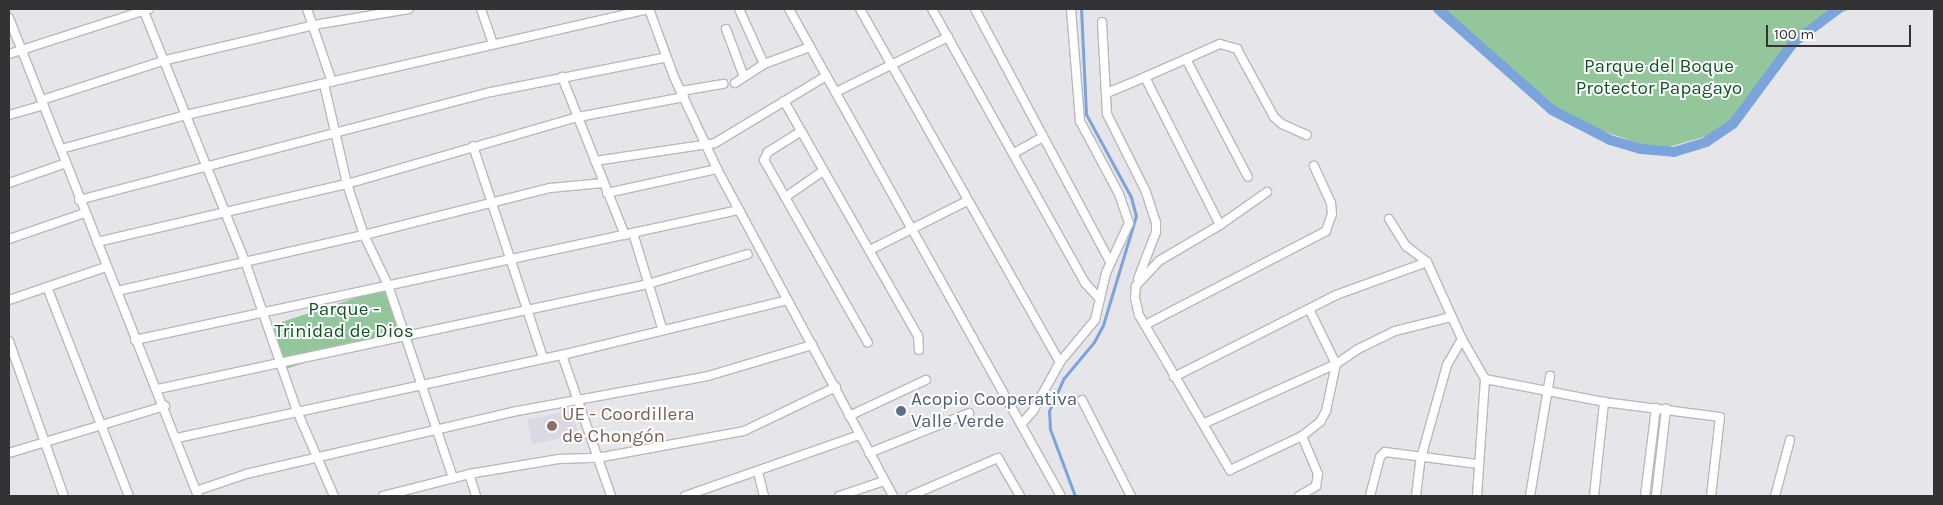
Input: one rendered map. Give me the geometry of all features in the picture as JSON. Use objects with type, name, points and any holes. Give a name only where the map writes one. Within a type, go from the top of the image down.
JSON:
[{"type":"street","points":[[9,54],[145,9],[264,311],[297,410],[334,496]]},
{"type":"street","points":[[307,9],[332,82]]},
{"type":"street","points":[[9,115],[166,60],[314,26],[409,9]]},
{"type":"street","points":[[481,9],[492,44]]},
{"type":"street","points":[[61,149],[186,115],[648,9],[667,57],[708,145],[717,169],[893,496]]},
{"type":"street","points":[[739,9],[764,64]]},
{"type":"street","points":[[789,9],[914,229],[1061,496]]},
{"type":"street","points":[[860,9],[967,201],[1060,362]]},
{"type":"street","points":[[932,9],[1085,283],[1100,299]]},
{"type":"street","points":[[975,9],[1110,262]]},
{"type":"street","points":[[1022,423],[1034,411],[1060,362],[1095,320],[1110,262],[1122,244],[1129,223],[1119,194],[1080,121],[1071,9]]},
{"type":"street","points":[[9,18],[106,267],[165,406],[197,494],[236,476],[576,400],[708,376],[812,345]]},
{"type":"street","points":[[1102,22],[1110,120],[1146,192],[1156,222],[1156,232],[1136,286],[1136,307],[1174,377],[1205,423],[1230,470],[1302,436],[1320,422],[1326,411],[1336,364],[1309,309]]},
{"type":"street","points":[[726,29],[744,77]]},
{"type":"street","points":[[836,92],[948,37]]},
{"type":"street","points":[[1107,93],[1220,44],[1237,50],[1274,117],[1282,124],[1306,135]]},
{"type":"street","points":[[735,83],[764,64],[810,47]]},
{"type":"street","points":[[80,200],[206,165],[562,77],[667,57]]},
{"type":"street","points":[[1186,59],[1248,177]]},
{"type":"street","points":[[595,161],[708,145],[732,134],[826,76]]},
{"type":"street","points":[[562,77],[607,193],[629,234],[663,331]]},
{"type":"street","points":[[1145,77],[1220,225]]},
{"type":"street","points":[[324,84],[347,184],[364,235],[388,285],[423,383],[453,478]]},
{"type":"street","points":[[97,242],[347,184],[578,117],[723,84]]},
{"type":"street","points":[[784,102],[918,336],[919,350]]},
{"type":"street","points":[[800,132],[764,158],[868,344]]},
{"type":"street","points":[[1014,153],[1043,137]]},
{"type":"street","points":[[473,146],[543,358]]},
{"type":"street","points":[[9,183],[66,163]]},
{"type":"street","points":[[1145,325],[1326,231],[1332,214],[1331,203],[1314,166]]},
{"type":"street","points":[[607,193],[717,169]]},
{"type":"street","points":[[786,196],[823,171]]},
{"type":"street","points":[[117,291],[364,235],[567,184],[603,183]]},
{"type":"street","points":[[1136,286],[1159,261],[1220,225],[1267,192]]},
{"type":"street","points":[[870,250],[967,201]]},
{"type":"street","points":[[136,340],[739,210]]},
{"type":"street","points":[[9,239],[85,213]]},
{"type":"street","points":[[1389,219],[1406,246],[1427,262],[1462,339],[1485,379],[1477,496]]},
{"type":"street","points":[[158,389],[648,284],[748,254]]},
{"type":"street","points":[[1174,377],[1309,309],[1395,272],[1427,262]]},
{"type":"street","points":[[9,300],[106,267]]},
{"type":"street","points":[[46,287],[129,496]]},
{"type":"street","points":[[177,438],[297,410],[562,355],[787,300]]},
{"type":"street","points":[[1205,423],[1336,364],[1358,349],[1395,331],[1452,317]]},
{"type":"street","points":[[1416,496],[1421,458],[1447,365],[1462,339]]},
{"type":"street","points":[[9,341],[64,496]]},
{"type":"street","points":[[562,355],[576,400],[611,496]]},
{"type":"street","points":[[1530,496],[1550,376]]},
{"type":"street","points":[[1485,379],[1604,402],[1720,417],[1710,496]]},
{"type":"street","points":[[849,416],[926,380]]},
{"type":"street","points":[[383,496],[468,474],[559,459],[597,458],[744,431],[836,387]]},
{"type":"street","points":[[1082,400],[1131,496]]},
{"type":"street","points":[[1594,496],[1604,402]]},
{"type":"street","points":[[9,453],[165,406]]},
{"type":"street","points":[[1645,496],[1656,408]]},
{"type":"street","points":[[1656,496],[1666,409]]},
{"type":"street","points":[[869,453],[969,413]]},
{"type":"street","points":[[685,496],[758,472],[859,435]]},
{"type":"street","points":[[1299,496],[1316,486],[1318,474],[1302,436]]},
{"type":"street","points":[[1775,496],[1790,440]]},
{"type":"street","points":[[1370,496],[1382,454],[1478,464]]},
{"type":"street","points":[[910,496],[998,458],[1020,496]]},
{"type":"street","points":[[758,472],[764,496]]},
{"type":"street","points":[[468,474],[476,496]]},
{"type":"street","points":[[839,496],[884,481]]},
{"type":"shaded area","name":"UE - Coordillera de Chongón","points":[[573,410],[578,434],[532,444],[527,420]]},
{"type":"green space","name":"Parque del Boque Protector Papagayo","points":[[1439,9],[1850,9],[1817,23],[1721,132],[1658,150],[1565,118]]},
{"type":"green space","name":"Parque - Trinidad de Dios","points":[[386,288],[400,332],[285,369],[271,325]]},
{"type":"waterway","points":[[1075,496],[1050,429],[1049,411],[1064,378],[1094,342],[1103,325],[1136,216],[1131,197],[1086,114],[1081,9]]},
{"type":"waterway","points":[[1438,9],[1552,110],[1610,140],[1641,149],[1674,152],[1706,142],[1733,124],[1794,42],[1838,9]]},
{"type":"place","name":"Acopio Cooperativa Valle Verde","points":[[901,411]]},
{"type":"place","name":"UE - Coordillera de Chongón","points":[[552,426]]}]
